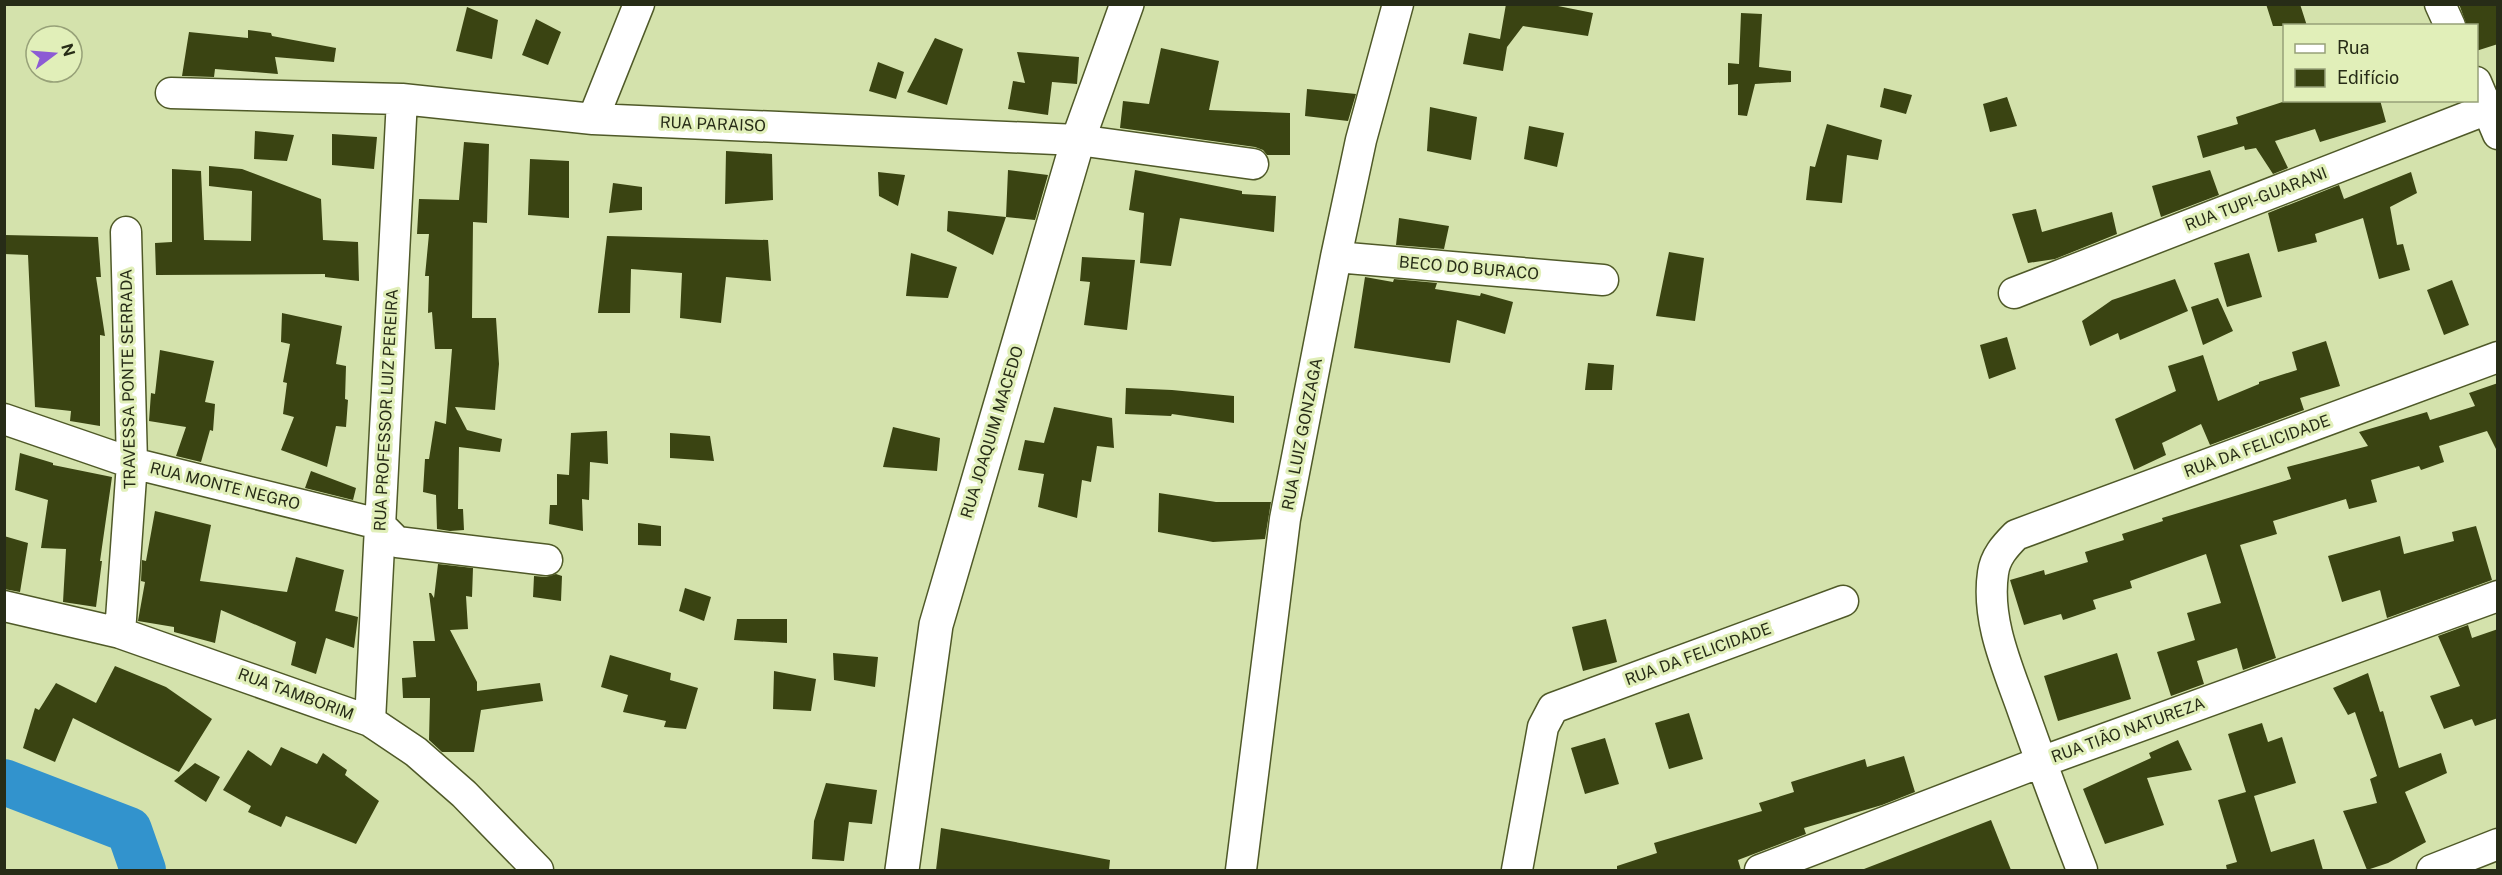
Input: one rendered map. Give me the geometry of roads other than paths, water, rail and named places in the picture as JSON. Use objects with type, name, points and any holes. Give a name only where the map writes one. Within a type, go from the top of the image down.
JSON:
[{"type":"street","points":[[593,119],[639,4]]},
{"type":"street","name":"RUA JOAQUIM MACEDO","points":[[902,870],[936,625],[1078,140],[1127,4]]},
{"type":"street","name":"RUA LUIZ GONZAGA","points":[[1241,870],[1285,519],[1361,140],[1398,4]]},
{"type":"street","points":[[2440,4],[2449,24]]},
{"type":"street","points":[[2478,86],[2495,116]]},
{"type":"street","name":"RUA PARAISO","points":[[171,93],[402,99],[593,119],[1078,140],[1253,164]]},
{"type":"street","name":"RUA PROFESSOR LUIZ PEREIRA","points":[[370,721],[402,99]]},
{"type":"street","name":"RUA TUPI-GUARANI","points":[[2014,293],[2495,116]]},
{"type":"street","name":"TRAVESSA PONTE SERRADA","points":[[120,633],[132,463],[126,232]]},
{"type":"street","name":"BECO DO BURACO","points":[[1336,257],[1603,280]]},
{"type":"street","name":"RUA DA FELICIDADE","points":[[2041,762],[1998,641],[1992,605],[1993,571],[2005,546],[2016,535],[2498,357]]},
{"type":"street","name":"RUA MONTE NEGRO","points":[[4,419],[132,463],[380,524]]},
{"type":"street","points":[[380,524],[397,542],[546,560]]},
{"type":"street","name":"RUA TIÃO NATUREZA","points":[[1760,870],[2041,762],[2498,596]]},
{"type":"street","name":"RUA DA FELICIDADE","points":[[1517,870],[1543,727],[1553,708],[1843,601]]},
{"type":"street","name":"RUA TAMBORIM","points":[[4,606],[120,633],[370,721],[416,752],[456,787],[538,870]]},
{"type":"street","points":[[2041,762],[2082,870]]},
{"type":"street","points":[[2432,870],[2498,844]]},
{"type":"waterway","points":[[4,782],[129,830],[143,870]]}]
